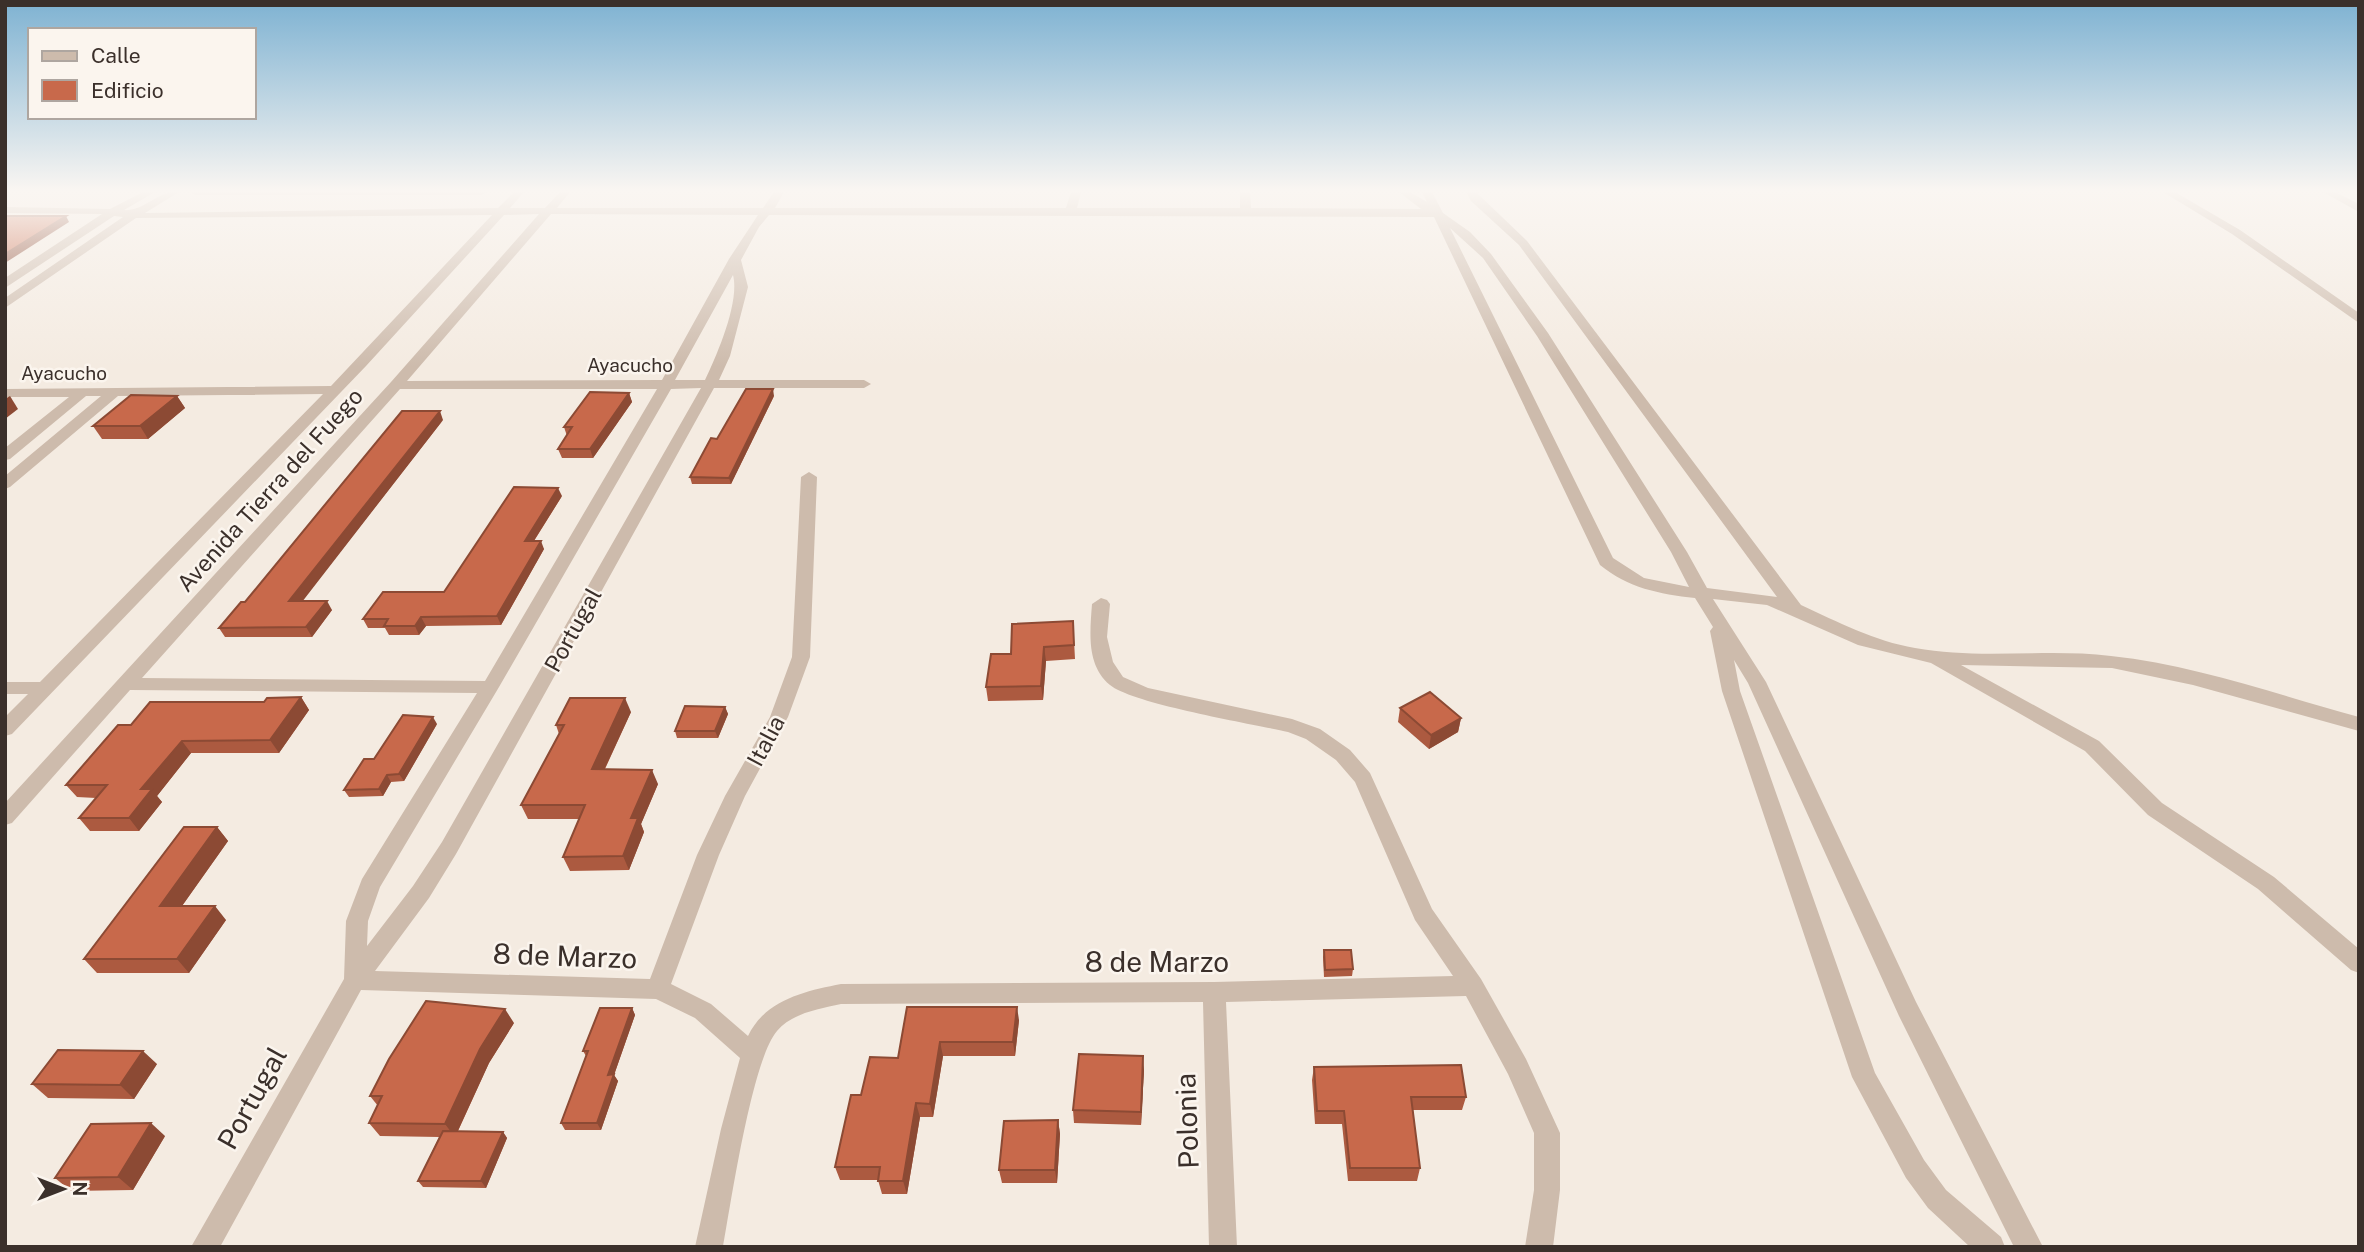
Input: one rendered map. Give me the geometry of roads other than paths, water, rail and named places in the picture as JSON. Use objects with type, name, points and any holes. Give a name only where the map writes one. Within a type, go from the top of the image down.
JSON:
[{"type":"street","points":[[5,284],[55,250]]},
{"type":"street","points":[[5,304],[82,250]]},
{"type":"street","name":"Avenida Tierra del Fuego","points":[[5,729],[334,390],[464,250]]},
{"type":"street","name":"Avenida Tierra del Fuego","points":[[5,817],[514,250]]},
{"type":"street","name":"Portugal","points":[[355,980],[356,921],[370,886],[490,687],[667,383],[740,250]]},
{"type":"street","points":[[1455,250],[1606,561],[1618,573],[1640,584],[1758,598],[1793,607],[1879,647],[1990,663],[2077,659],[2136,665],[2359,724]]},
{"type":"street","points":[[1481,250],[1543,336],[1757,682],[1907,1009],[2029,1247]]},
{"type":"street","points":[[1529,250],[1793,607]]},
{"type":"street","points":[[2262,250],[2359,319]]},
{"type":"street","name":"Portugal","points":[[205,1247],[355,980],[421,892],[449,848],[710,384],[723,356],[742,287],[735,259]]},
{"type":"street","name":"Ayacucho","points":[[396,385],[864,384]]},
{"type":"street","name":"Ayacucho","points":[[5,393],[334,390]]},
{"type":"street","points":[[5,484],[115,392]]},
{"type":"street","points":[[5,456],[83,393]]},
{"type":"street","name":"Italia","points":[[658,989],[708,855],[735,796],[779,717],[799,666],[805,611],[809,477]]},
{"type":"street","points":[[1101,604],[1098,637],[1104,663],[1117,681],[1143,693],[1293,726],[1313,734],[1343,755],[1363,778],[1423,914],[1473,986],[1517,1067],[1547,1133],[1546,1190],[1539,1247]]},
{"type":"street","points":[[1717,621],[1731,691],[1864,1077],[1915,1169],[1937,1199],[1991,1247]]},
{"type":"street","points":[[1927,656],[2092,746],[2155,809],[2266,883],[2359,963]]},
{"type":"street","points":[[123,684],[490,687]]},
{"type":"street","points":[[5,688],[45,688]]},
{"type":"street","name":"8 de Marzo","points":[[355,980],[658,989],[703,1011],[752,1054],[767,1025],[803,1002],[841,994],[1214,992],[1473,986]]},
{"type":"street","name":"Polonia","points":[[1214,992],[1223,1247]]},
{"type":"street","points":[[709,1247],[752,1054]]}]
